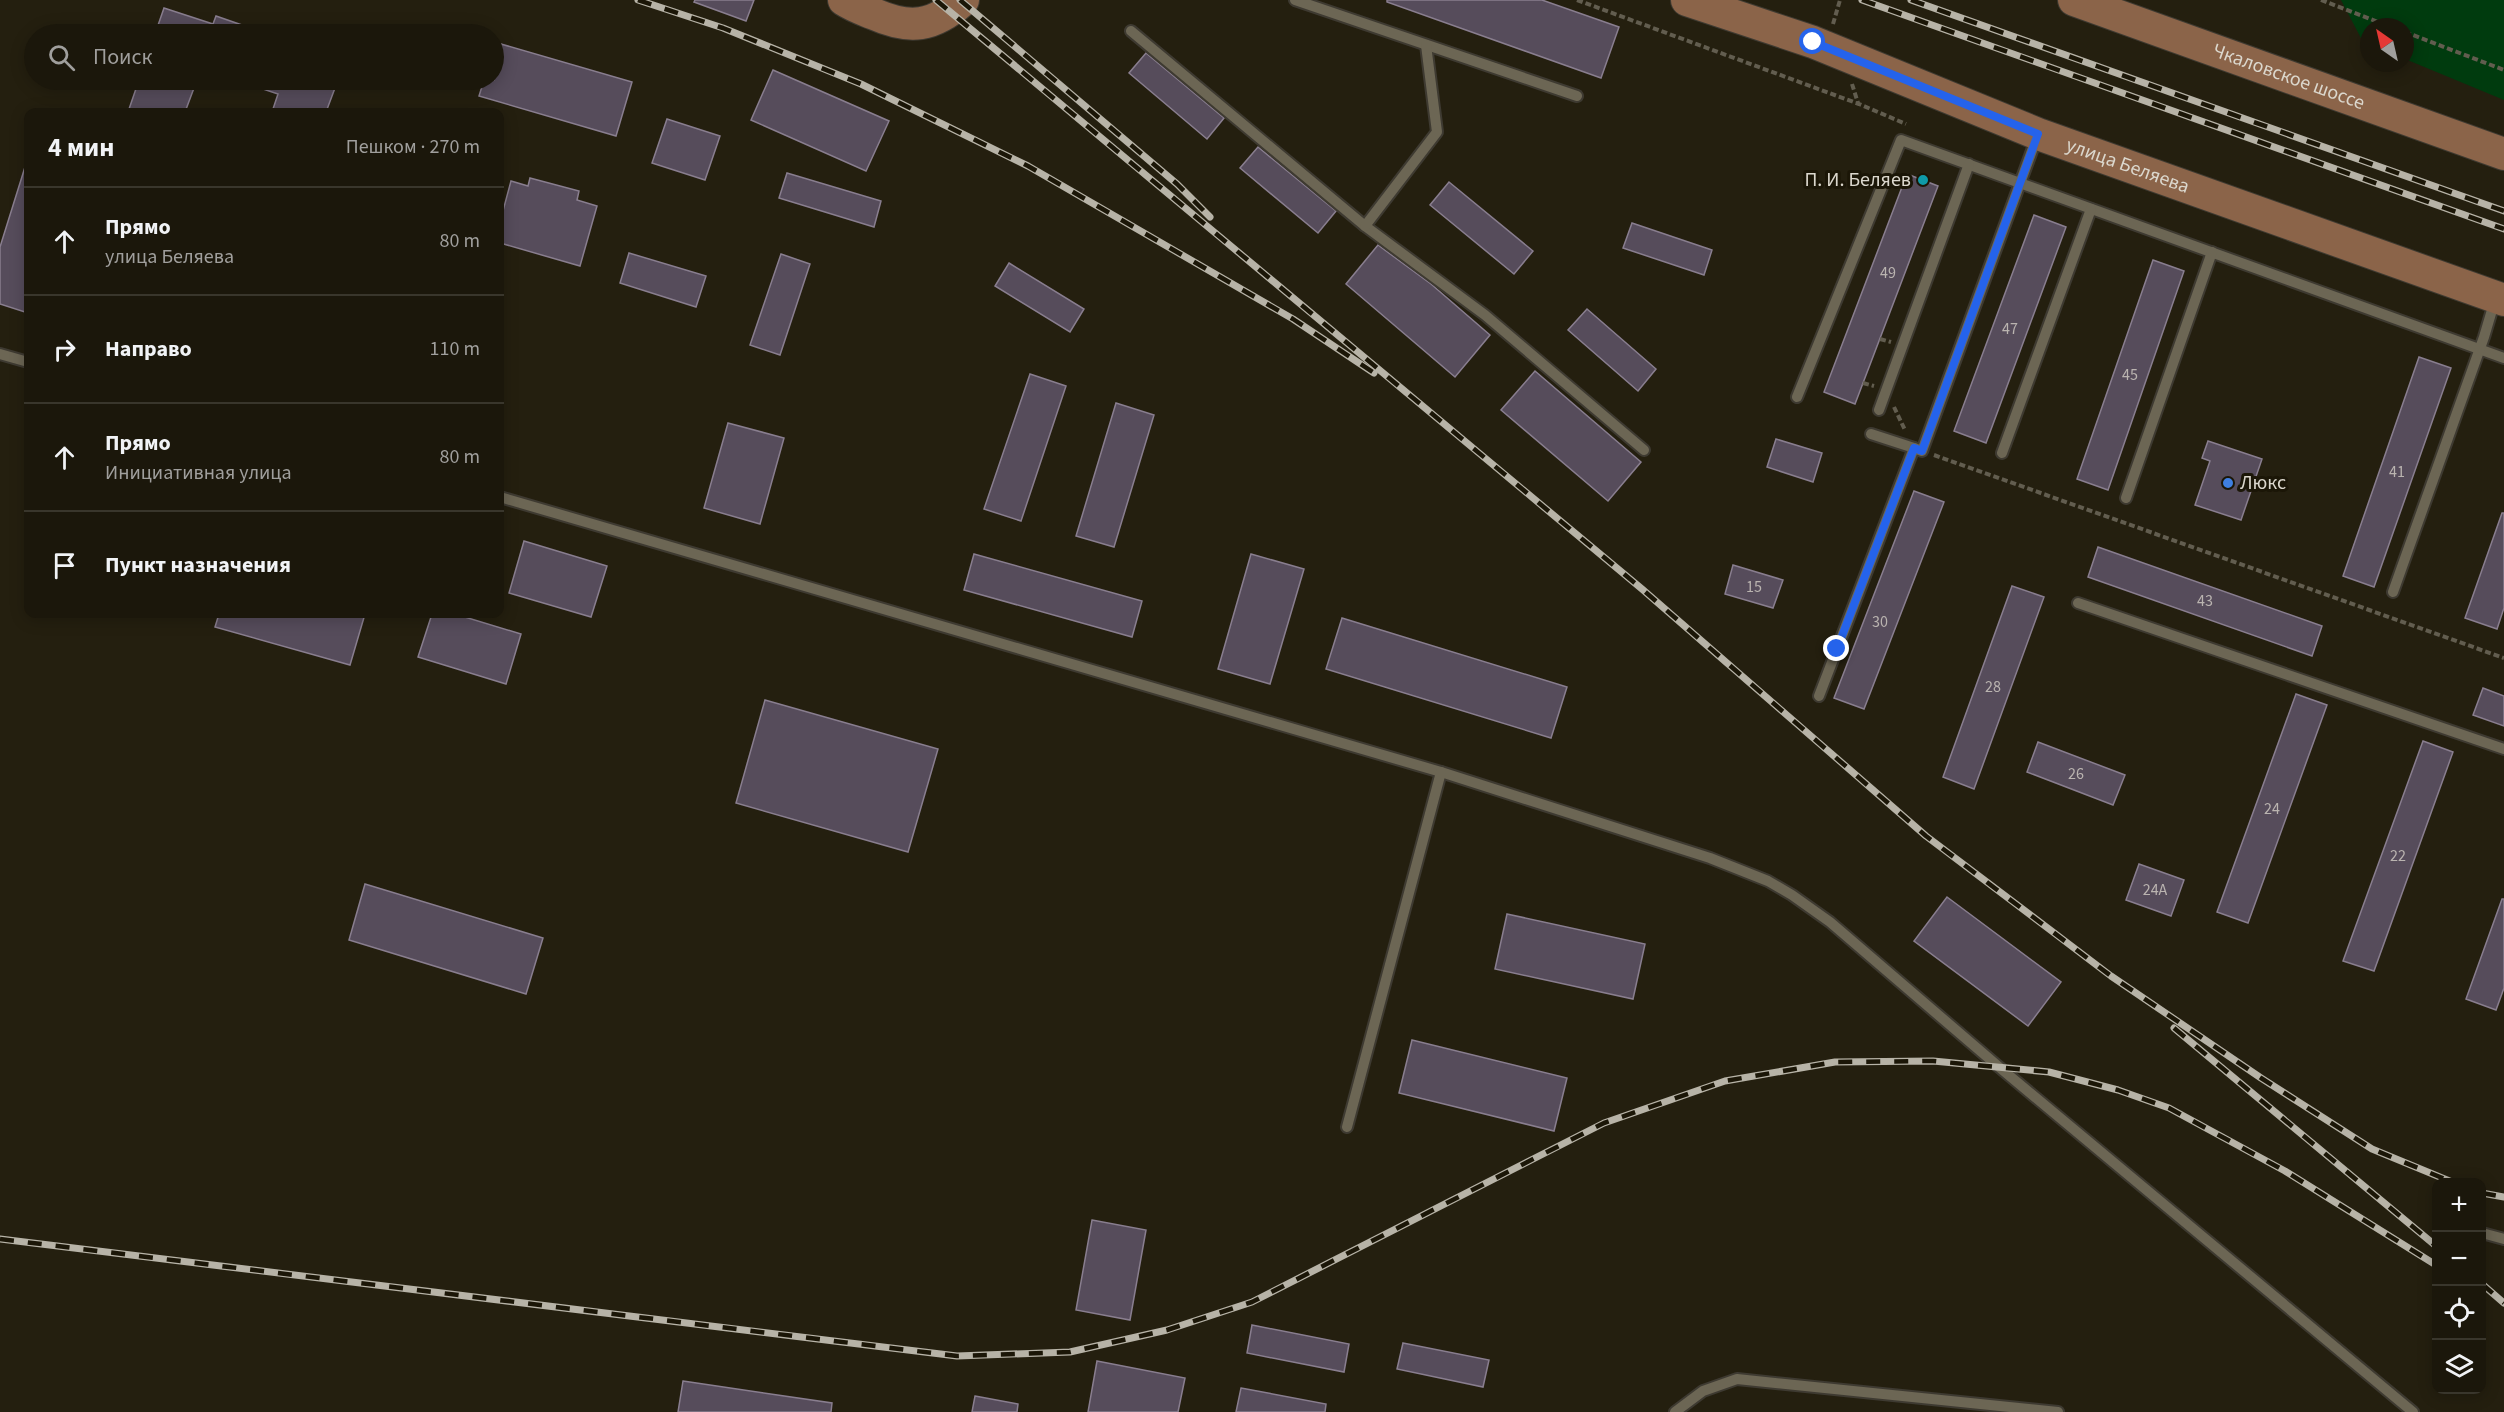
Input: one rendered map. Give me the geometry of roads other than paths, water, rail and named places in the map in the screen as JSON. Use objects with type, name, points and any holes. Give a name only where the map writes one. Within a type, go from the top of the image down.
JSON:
[{"type":"street","points":[[844,0],[894,23],[911,26],[926,23],[950,11],[963,1]]},
{"type":"street","name":"улица Беляева","points":[[1687,0],[1813,42],[2038,134],[2500,299]]},
{"type":"street","name":"Чкаловское шоссе","points":[[2074,0],[2504,154]]},
{"type":"lane","points":[[1294,0],[1577,96]]},
{"type":"lane","points":[[1131,31],[1365,226],[1485,315],[1644,450]]},
{"type":"lane","points":[[1365,226],[1437,132],[1426,45]]},
{"type":"lane","points":[[1819,696],[1918,449],[2038,134]]},
{"type":"lane","points":[[1797,397],[1901,140],[2504,358]]},
{"type":"lane","points":[[1879,410],[1969,164]]},
{"type":"lane","points":[[2002,453],[2091,209]]},
{"type":"lane","points":[[2126,498],[2212,252]]},
{"type":"lane","points":[[2393,592],[2500,299]]},
{"type":"lane","points":[[0,354],[24,361]]},
{"type":"lane","points":[[1871,434],[1918,449]]},
{"type":"lane","points":[[504,498],[1441,772],[1710,858],[1768,881],[1830,922],[2413,1412]]},
{"type":"lane","points":[[2078,603],[2504,749]]},
{"type":"lane","points":[[1347,1127],[1441,772]]},
{"type":"lane","points":[[2486,1234],[2504,1239]]},
{"type":"lane","points":[[1675,1412],[1703,1391],[1737,1379],[2058,1412]]},
{"type":"railway","points":[[638,0],[723,28],[861,84],[1028,166],[1293,319],[1374,373]]},
{"type":"railway","points":[[936,0],[1642,589],[1926,836],[2111,976],[2261,1078],[2372,1149],[2442,1178]]},
{"type":"railway","points":[[960,0],[1177,184],[1210,217]]},
{"type":"railway","points":[[1862,0],[2504,229]]},
{"type":"railway","points":[[1911,0],[2504,211]]},
{"type":"railway","points":[[2174,1028],[2432,1243]]},
{"type":"railway","points":[[0,1239],[957,1356],[1070,1352],[1167,1330],[1252,1302],[1604,1123],[1725,1081],[1835,1062],[1933,1061],[2049,1072],[2118,1090],[2169,1108],[2285,1171],[2432,1263]]},
{"type":"railway","points":[[2486,1194],[2504,1197]]},
{"type":"railway","points":[[2484,1286],[2504,1303]]},
{"type":"place","name":"П. И. Беляев","points":[[1923,180]]},
{"type":"place","name":"Люкс","points":[[2228,483]]}]
